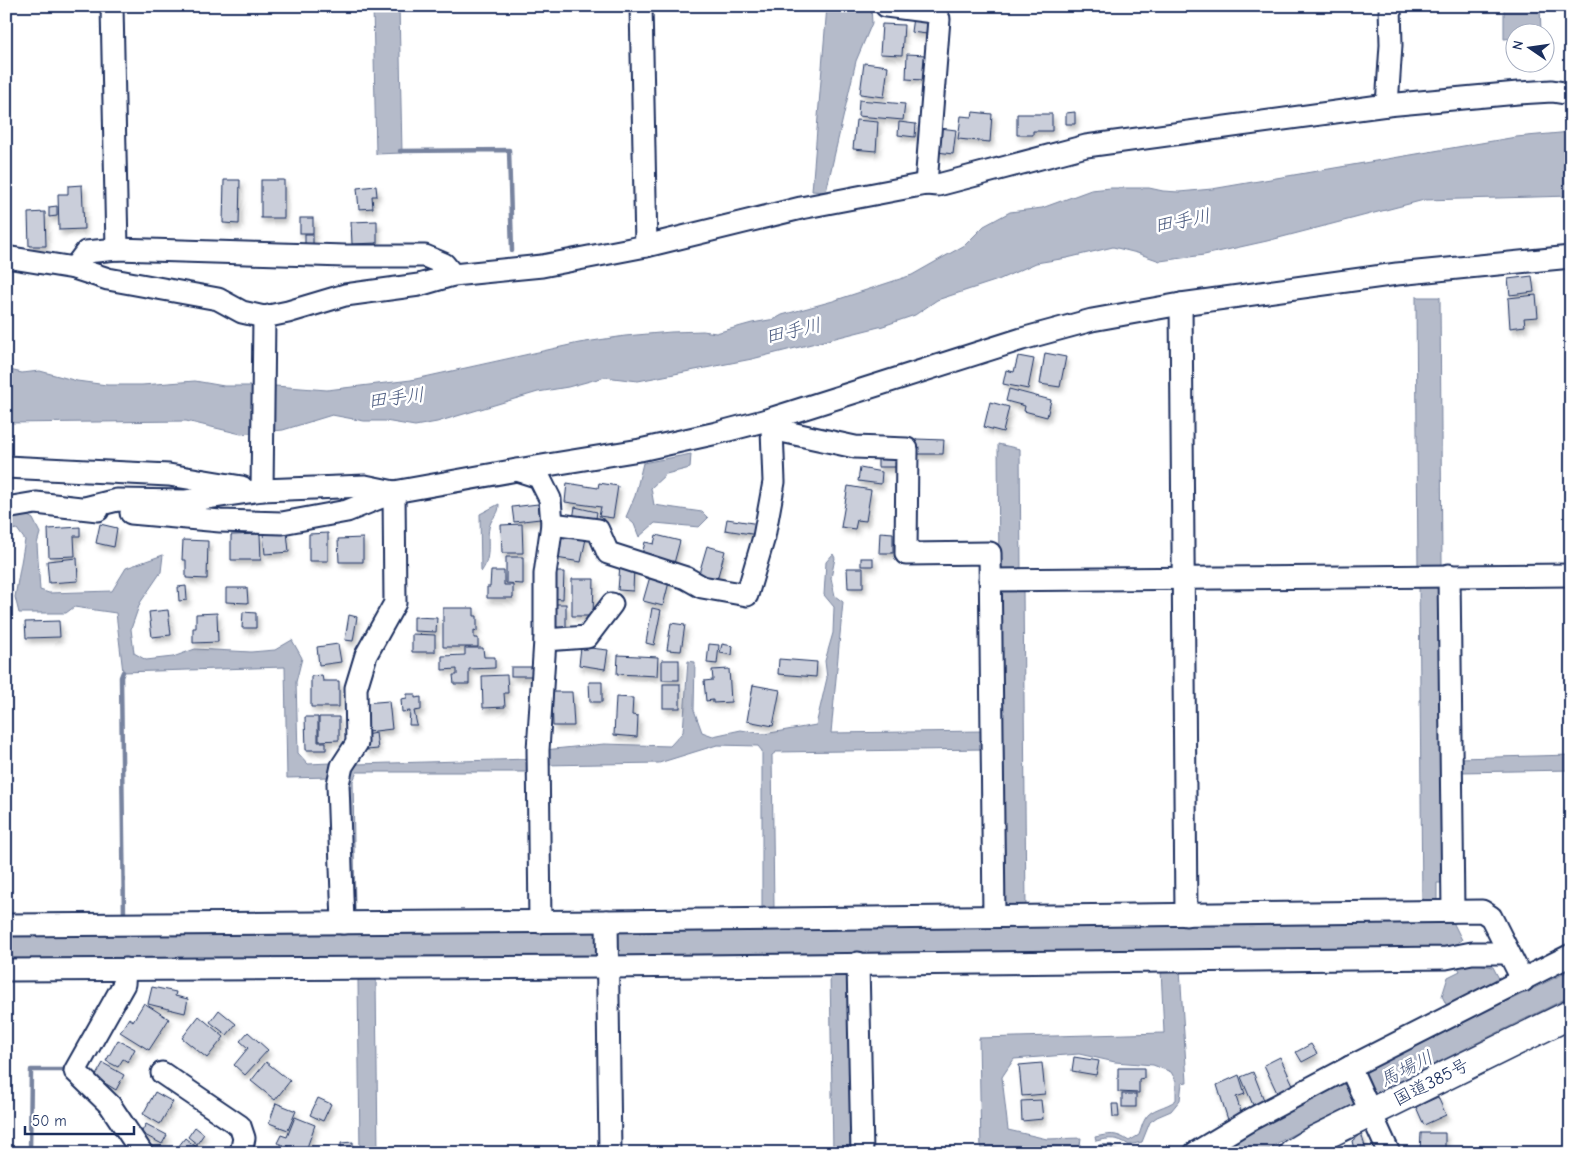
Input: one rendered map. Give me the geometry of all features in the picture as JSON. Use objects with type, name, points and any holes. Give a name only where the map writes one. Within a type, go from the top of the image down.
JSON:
[{"type":"highway","name":"国道385号","points":[[1293,1153],[1369,1107],[1571,1014]]},
{"type":"street","points":[[112,6],[116,249]]},
{"type":"street","points":[[641,6],[646,246]]},
{"type":"street","points":[[886,6],[933,12],[939,19],[926,184]]},
{"type":"street","points":[[1387,105],[1391,45],[1390,6]]},
{"type":"street","points":[[6,257],[74,268],[108,279],[218,299],[242,312],[264,317],[345,295],[419,285],[453,275],[542,266],[646,246],[802,208],[926,184],[938,186],[1086,146],[1387,105],[1518,93],[1552,91],[1571,94]]},
{"type":"street","points":[[74,268],[86,252],[116,249],[345,256],[425,256],[444,264],[453,275]]},
{"type":"street","points":[[6,508],[36,504],[220,522],[282,523],[347,511],[394,492],[640,450],[717,433],[770,425],[1022,339],[1092,320],[1181,304],[1397,274],[1571,257]]},
{"type":"street","points":[[1181,304],[1186,914]]},
{"type":"street","points":[[262,483],[264,317]]},
{"type":"street","points":[[552,524],[598,530],[608,553],[686,578],[702,587],[747,595],[764,537],[774,482],[770,425]]},
{"type":"street","points":[[770,425],[855,447],[907,449],[906,554],[990,553],[994,916]]},
{"type":"street","points":[[6,467],[170,475],[262,483],[364,486],[394,492]]},
{"type":"street","points":[[517,470],[539,477],[550,499],[552,524],[545,574],[545,640],[538,750],[540,922]]},
{"type":"street","points":[[85,508],[117,500],[186,501],[262,483]]},
{"type":"street","points":[[343,923],[338,784],[342,766],[357,744],[356,688],[366,655],[396,603],[394,492]]},
{"type":"street","points":[[1449,575],[1453,911]]},
{"type":"street","points":[[990,580],[1571,575]]},
{"type":"street","points":[[545,640],[587,637],[612,604]]},
{"type":"street","points":[[6,970],[125,968],[607,944],[994,916],[1482,911],[1491,917],[1508,952],[1515,984]]},
{"type":"street","points":[[6,925],[540,922],[607,944],[858,963],[1458,955],[1508,952]]},
{"type":"street","points":[[607,944],[610,1153]]},
{"type":"street","points":[[1195,1153],[1250,1120],[1351,1070],[1571,955]]},
{"type":"street","points":[[858,963],[862,1153]]},
{"type":"street","points":[[125,968],[124,984],[75,1071],[110,1105],[142,1153]]},
{"type":"street","points":[[1351,1070],[1389,1153]]},
{"type":"street","points":[[162,1073],[240,1126],[244,1138],[241,1153]]},
{"type":"water","points":[[373,6],[399,6],[402,153],[376,154]]},
{"type":"water","points":[[827,6],[871,6],[872,23],[856,61],[826,192],[812,191]]},
{"type":"water","points":[[1504,6],[1540,6],[1541,22],[1504,22]]},
{"type":"water","name":"田手川","points":[[1571,132],[1571,196],[1424,200],[1267,241],[1204,255],[1160,261],[1113,247],[1036,263],[998,280],[937,300],[915,315],[883,326],[752,359],[638,381],[605,377],[568,387],[538,392],[437,422],[415,426],[385,421],[364,421],[332,415],[283,430],[241,434],[186,421],[6,423],[6,369],[22,373],[40,371],[77,381],[107,385],[142,385],[195,381],[224,386],[275,386],[327,390],[411,380],[579,343],[671,332],[703,331],[716,333],[775,319],[782,315],[833,301],[912,275],[965,245],[984,226],[1010,212],[1042,208],[1091,190],[1149,188],[1179,192],[1212,189],[1516,137]]},
{"type":"water","points":[[1416,297],[1440,297],[1442,565],[1418,570]]},
{"type":"water","points":[[998,444],[1020,449],[1021,572],[999,572]]},
{"type":"water","points":[[691,454],[690,468],[666,474],[651,488],[654,505],[702,512],[708,518],[699,527],[655,523],[639,537],[634,524],[626,517],[635,496],[643,463]]},
{"type":"water","points":[[499,504],[498,512],[489,528],[487,559],[481,572],[480,514]]},
{"type":"water","points":[[25,514],[33,519],[40,533],[37,544],[40,590],[49,593],[112,591],[126,568],[163,555],[161,572],[140,603],[131,629],[134,653],[146,660],[173,657],[195,649],[251,652],[275,650],[292,640],[302,658],[296,682],[298,753],[308,764],[330,763],[330,777],[287,778],[285,667],[123,672],[116,613],[74,607],[66,613],[19,613],[15,597],[25,540],[17,529],[6,531],[6,519]]},
{"type":"water","points":[[833,554],[835,558],[831,578],[835,596],[843,602],[831,733],[984,731],[984,749],[776,752],[772,755],[774,908],[762,908],[762,751],[758,746],[717,745],[659,763],[544,765],[544,750],[604,744],[670,746],[683,732],[688,661],[695,662],[694,710],[702,732],[713,736],[741,730],[764,734],[816,725],[827,678],[825,661],[833,633],[834,607],[824,595],[826,562]]},
{"type":"water","points":[[1419,581],[1443,584],[1445,883],[1437,883],[1437,902],[1422,902]]},
{"type":"water","points":[[999,590],[1023,590],[1026,909],[1002,909]]},
{"type":"water","points":[[1571,755],[1571,770],[1460,772],[1459,758]]},
{"type":"water","points":[[530,759],[530,772],[357,772],[353,781],[355,910],[349,911],[348,780],[352,768],[357,764]]},
{"type":"water","name":"馬場川","points":[[1451,918],[1462,940],[1457,943],[1469,965],[1474,963],[1493,967],[1510,1000],[1571,970],[1571,996],[1286,1138],[1262,1153],[1215,1153],[1252,1130],[1457,1026],[1442,996],[1448,977],[1460,971],[1448,948],[598,960],[6,964],[6,931]]},
{"type":"water","points":[[1161,969],[1180,969],[1187,1082],[1182,1083],[1180,1100],[1171,1111],[1150,1122],[1142,1142],[1129,1145],[1113,1139],[1096,1141],[1095,1137],[1112,1134],[1129,1141],[1139,1135],[1148,1115],[1176,1100],[1176,1081],[1171,1072],[1153,1065],[1115,1062],[1079,1054],[1014,1059],[1002,1077],[1008,1130],[1047,1139],[1081,1138],[1079,1153],[981,1153],[979,1038],[1164,1033]]},
{"type":"water","points":[[848,971],[850,1153],[833,1153],[830,972]]},
{"type":"water","points":[[376,979],[378,1153],[360,1153],[358,980]]},
{"type":"building","points":[[913,17],[929,19],[927,34],[911,32]]},
{"type":"building","points":[[882,24],[904,25],[902,55],[880,54]]},
{"type":"building","points":[[907,54],[926,55],[924,80],[906,79]]},
{"type":"building","points":[[864,63],[888,66],[884,97],[860,94]]},
{"type":"building","points":[[859,100],[905,104],[903,120],[858,116]]},
{"type":"building","points":[[973,112],[992,114],[990,142],[958,139],[961,116],[972,117]]},
{"type":"building","points":[[1075,112],[1075,124],[1066,124],[1066,113]]},
{"type":"building","points":[[1017,114],[1052,114],[1052,131],[1033,131],[1033,135],[1017,135]]},
{"type":"building","points":[[856,120],[878,122],[876,151],[853,149]]},
{"type":"building","points":[[899,122],[916,124],[915,137],[898,135]]},
{"type":"building","points":[[940,128],[956,130],[953,154],[937,152]]},
{"type":"building","points":[[224,180],[240,180],[239,224],[223,223]]},
{"type":"building","points":[[261,180],[284,180],[284,218],[261,218]]},
{"type":"building","points":[[82,185],[84,229],[59,230],[58,194],[68,194],[68,186]]},
{"type":"building","points":[[376,186],[377,196],[372,196],[373,208],[359,209],[357,188]]},
{"type":"building","points":[[57,206],[57,216],[49,217],[49,207]]},
{"type":"building","points":[[45,212],[46,246],[29,246],[28,213]]},
{"type":"building","points":[[300,218],[313,218],[313,233],[300,233]]},
{"type":"building","points":[[377,221],[377,243],[352,244],[351,222]]},
{"type":"building","points":[[305,234],[313,234],[313,247],[305,247]]},
{"type":"building","points":[[1532,276],[1534,292],[1510,295],[1508,279]]},
{"type":"building","points":[[1536,295],[1538,317],[1524,318],[1525,326],[1510,328],[1508,298]]},
{"type":"building","points":[[1045,353],[1066,357],[1060,387],[1040,384]]},
{"type":"building","points":[[1018,356],[1034,359],[1028,389],[1003,384],[1006,370],[1014,372]]},
{"type":"building","points":[[1009,389],[1051,400],[1047,417],[1024,411],[1025,406],[1006,401]]},
{"type":"building","points":[[990,402],[1009,407],[1003,432],[984,427]]},
{"type":"building","points":[[916,439],[944,440],[943,454],[916,454]]},
{"type":"building","points":[[878,455],[897,455],[897,467],[878,467]]},
{"type":"building","points":[[860,468],[882,472],[881,484],[858,481]]},
{"type":"building","points":[[567,483],[598,488],[599,483],[618,486],[613,518],[599,516],[601,507],[565,502]]},
{"type":"building","points":[[848,486],[871,490],[866,521],[857,520],[855,529],[841,527]]},
{"type":"building","points":[[538,504],[540,519],[514,522],[512,507]]},
{"type":"building","points":[[575,507],[597,512],[595,524],[573,519]]},
{"type":"building","points":[[727,519],[759,524],[758,535],[725,530]]},
{"type":"building","points":[[100,524],[117,528],[114,547],[96,543]]},
{"type":"building","points":[[522,524],[523,553],[502,553],[501,525]]},
{"type":"building","points":[[80,527],[80,536],[74,536],[75,556],[49,557],[48,529]]},
{"type":"building","points":[[561,530],[587,534],[581,562],[556,558]]},
{"type":"building","points":[[287,532],[289,552],[265,554],[263,534]]},
{"type":"building","points":[[880,532],[893,533],[893,553],[879,553]]},
{"type":"building","points":[[328,533],[328,561],[309,561],[309,534]]},
{"type":"building","points":[[260,534],[261,560],[231,560],[231,535]]},
{"type":"building","points":[[656,535],[680,541],[673,567],[641,559],[645,542],[654,544]]},
{"type":"building","points":[[363,538],[363,562],[339,562],[338,539]]},
{"type":"building","points":[[183,540],[208,541],[207,579],[186,578],[186,560],[182,560]]},
{"type":"building","points":[[707,546],[725,551],[716,583],[698,577]]},
{"type":"building","points":[[506,557],[523,557],[523,584],[506,583]]},
{"type":"building","points":[[77,558],[78,581],[49,583],[47,561]]},
{"type":"building","points":[[861,558],[873,558],[873,566],[861,566]]},
{"type":"building","points":[[620,565],[634,566],[633,591],[618,590]]},
{"type":"building","points":[[847,568],[863,568],[863,588],[848,588]]},
{"type":"building","points":[[491,571],[504,571],[504,585],[513,585],[513,598],[487,598],[487,587],[490,587]]},
{"type":"building","points":[[552,572],[564,572],[563,599],[551,598]]},
{"type":"building","points":[[651,573],[670,578],[663,606],[643,601]]},
{"type":"building","points":[[572,579],[594,579],[593,616],[572,616]]},
{"type":"building","points":[[186,586],[187,600],[179,601],[178,587]]},
{"type":"building","points":[[226,588],[247,588],[248,603],[226,602]]},
{"type":"building","points":[[552,604],[566,604],[566,630],[552,630]]},
{"type":"building","points":[[443,608],[474,608],[474,616],[477,616],[477,631],[474,630],[474,638],[478,638],[478,647],[443,647]]},
{"type":"building","points":[[652,608],[661,610],[654,645],[646,643]]},
{"type":"building","points":[[168,610],[171,635],[152,637],[149,612]]},
{"type":"building","points":[[243,612],[256,613],[256,628],[242,628]]},
{"type":"building","points":[[217,613],[218,642],[193,643],[193,628],[196,628],[196,614]]},
{"type":"building","points":[[349,615],[357,617],[353,641],[345,640]]},
{"type":"building","points":[[414,617],[437,618],[436,632],[414,631]]},
{"type":"building","points":[[59,621],[60,637],[26,638],[25,622]]},
{"type":"building","points":[[671,623],[685,625],[681,651],[667,650]]},
{"type":"building","points":[[412,634],[435,635],[435,652],[412,652]]},
{"type":"building","points":[[338,644],[341,662],[319,665],[317,647]]},
{"type":"building","points":[[709,644],[719,645],[717,664],[707,663]]},
{"type":"building","points":[[722,644],[733,646],[732,655],[720,653]]},
{"type":"building","points":[[581,647],[608,650],[605,669],[579,665]]},
{"type":"building","points":[[465,648],[483,648],[484,657],[495,657],[495,668],[469,669],[469,684],[454,684],[453,675],[457,675],[457,669],[442,670],[442,656],[465,655]]},
{"type":"building","points":[[618,655],[658,657],[657,676],[617,674]]},
{"type":"building","points":[[779,659],[817,662],[816,677],[778,674]]},
{"type":"building","points":[[662,660],[679,660],[679,680],[662,680]]},
{"type":"building","points":[[511,667],[533,667],[533,676],[511,676]]},
{"type":"building","points":[[729,669],[731,702],[713,703],[713,700],[706,701],[704,681],[713,680],[712,670]]},
{"type":"building","points":[[322,675],[323,681],[339,681],[339,707],[311,707],[311,676]]},
{"type":"building","points":[[507,675],[508,693],[504,693],[505,707],[483,708],[482,676]]},
{"type":"building","points":[[589,682],[602,682],[602,702],[590,702]]},
{"type":"building","points":[[663,684],[680,684],[680,708],[663,708]]},
{"type":"building","points":[[753,685],[780,690],[773,726],[747,721]]},
{"type":"building","points":[[552,692],[572,692],[574,726],[553,726]]},
{"type":"building","points":[[407,694],[415,694],[415,698],[421,697],[421,710],[414,711],[417,725],[409,725],[410,711],[402,712],[401,699],[407,698]]},
{"type":"building","points":[[616,697],[633,698],[632,715],[638,716],[637,737],[614,735]]},
{"type":"building","points":[[389,701],[392,729],[367,732],[364,703]]},
{"type":"building","points":[[305,717],[318,717],[318,742],[326,742],[326,750],[306,750]]},
{"type":"building","points":[[319,717],[339,717],[339,740],[319,741]]},
{"type":"building","points":[[376,733],[378,749],[367,750],[365,735]]},
{"type":"building","points":[[152,987],[176,992],[175,996],[188,999],[185,1013],[148,1004]]},
{"type":"building","points":[[144,1003],[169,1019],[149,1050],[120,1032],[129,1018],[133,1021]]},
{"type":"building","points":[[219,1010],[236,1024],[227,1035],[210,1022]]},
{"type":"building","points":[[199,1016],[224,1037],[207,1058],[182,1038]]},
{"type":"building","points":[[248,1032],[268,1050],[245,1075],[234,1065],[248,1048],[240,1041]]},
{"type":"building","points":[[118,1040],[135,1049],[128,1062],[123,1059],[118,1067],[106,1061]]},
{"type":"building","points":[[1311,1044],[1317,1054],[1302,1062],[1296,1052]]},
{"type":"building","points":[[1074,1057],[1099,1061],[1096,1075],[1072,1071]]},
{"type":"building","points":[[1280,1057],[1295,1089],[1279,1097],[1264,1065]]},
{"type":"building","points":[[266,1062],[290,1081],[275,1100],[251,1081]]},
{"type":"building","points":[[103,1063],[124,1075],[116,1090],[95,1077]]},
{"type":"building","points":[[1042,1063],[1045,1094],[1022,1096],[1019,1065]]},
{"type":"building","points":[[1118,1068],[1144,1068],[1144,1078],[1139,1079],[1139,1093],[1118,1092]]},
{"type":"building","points":[[1253,1072],[1264,1100],[1253,1105],[1241,1077]]},
{"type":"building","points":[[1239,1075],[1245,1094],[1236,1097],[1243,1118],[1229,1123],[1217,1085]]},
{"type":"building","points":[[155,1092],[173,1102],[160,1124],[143,1114]]},
{"type":"building","points":[[1122,1094],[1136,1094],[1136,1107],[1122,1107]]},
{"type":"building","points":[[1438,1097],[1446,1115],[1424,1125],[1416,1107]]},
{"type":"building","points":[[318,1098],[331,1104],[323,1121],[310,1115]]},
{"type":"building","points":[[1041,1100],[1043,1119],[1022,1121],[1021,1101]]},
{"type":"building","points":[[276,1103],[296,1111],[288,1130],[269,1123]]},
{"type":"building","points":[[1112,1104],[1118,1104],[1119,1117],[1113,1117]]},
{"type":"building","points":[[295,1117],[315,1125],[305,1153],[277,1143],[281,1135],[287,1137]]},
{"type":"building","points":[[146,1124],[167,1135],[162,1144],[141,1133]]},
{"type":"building","points":[[195,1127],[204,1134],[197,1144],[188,1137]]},
{"type":"building","points":[[1361,1133],[1367,1153],[1355,1153],[1352,1141]]},
{"type":"building","points":[[1421,1133],[1445,1133],[1445,1153],[1420,1153]]},
{"type":"building","points":[[185,1138],[200,1150],[198,1153],[164,1153],[169,1147],[175,1151]]},
{"type":"building","points":[[353,1142],[353,1153],[341,1153],[341,1143]]},
{"type":"building","points":[[1100,1145],[1112,1145],[1112,1153],[1100,1153]]},
{"type":"waterway","points":[[400,151],[509,150],[512,251]]},
{"type":"waterway","points":[[123,672],[121,677],[124,917]]},
{"type":"waterway","points":[[30,1153],[31,1070],[64,1070],[68,1064]]}]
